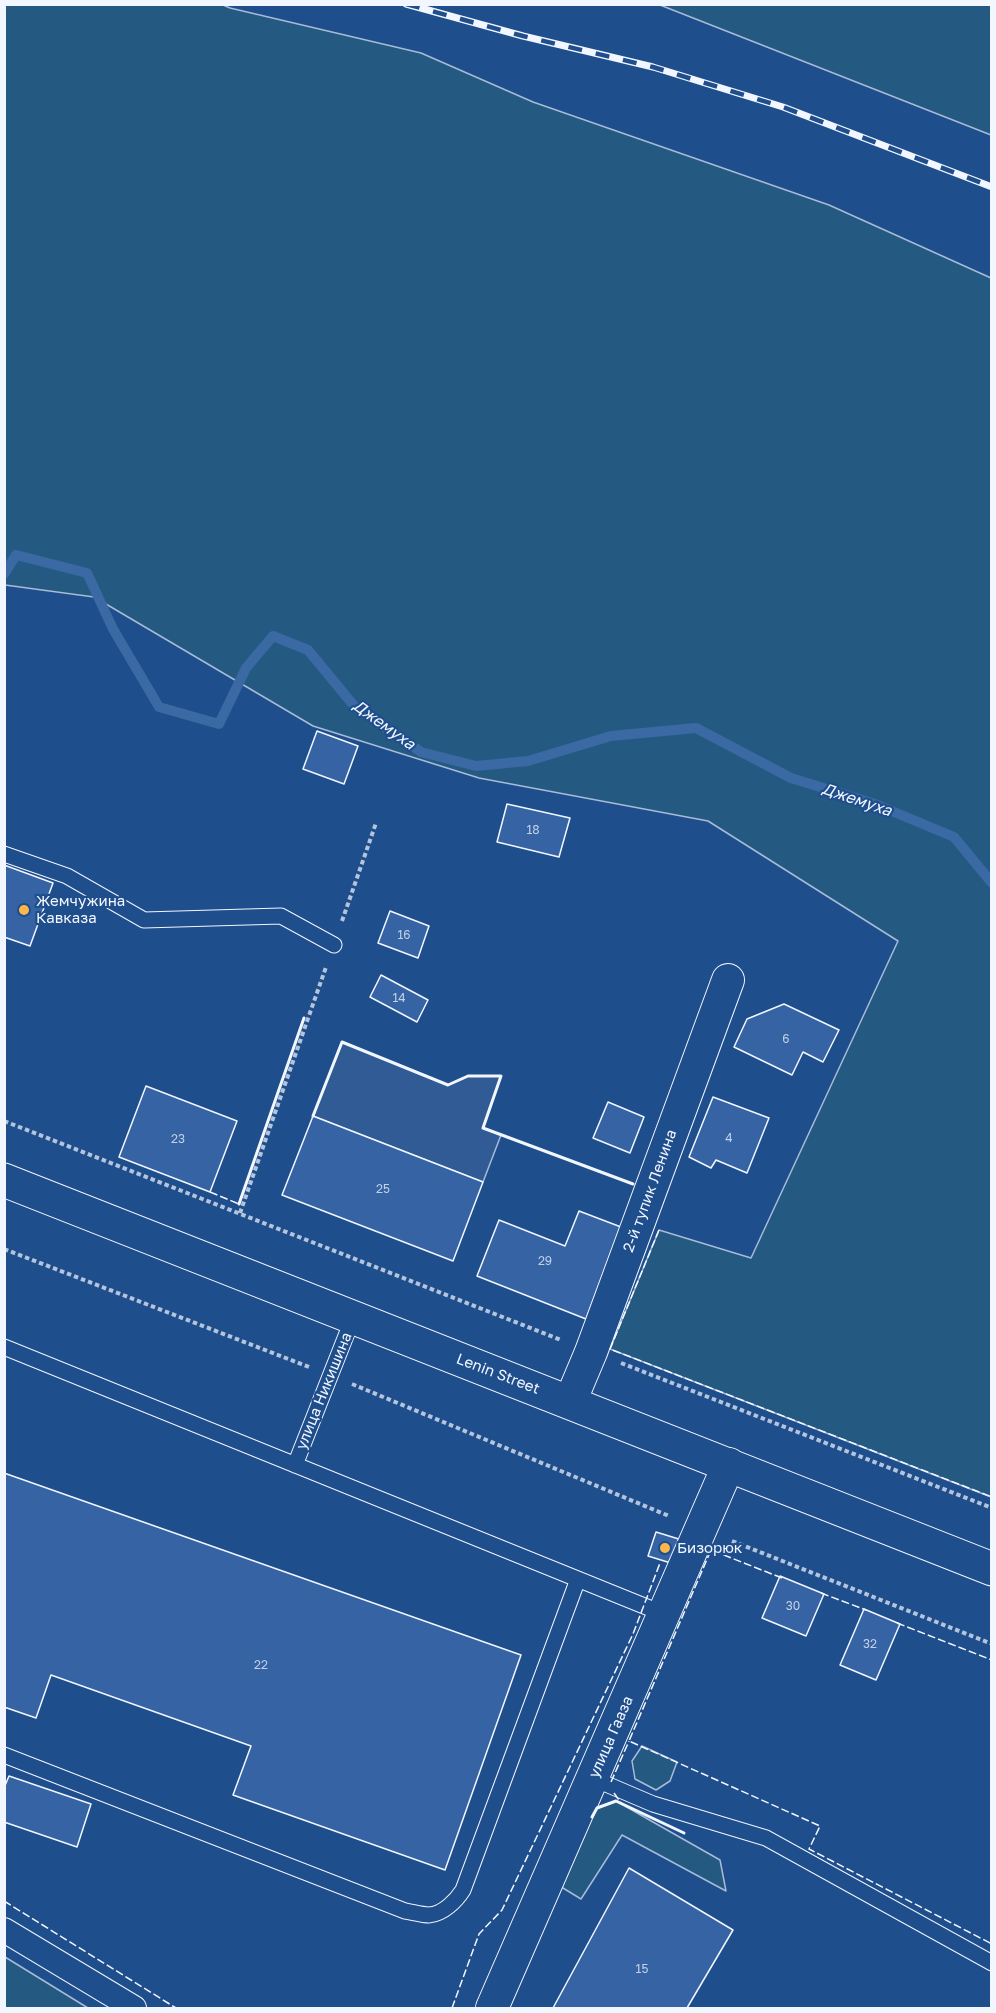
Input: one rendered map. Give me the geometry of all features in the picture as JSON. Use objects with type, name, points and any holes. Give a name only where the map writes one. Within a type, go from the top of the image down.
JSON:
[{"type":"main road","name":"Lenin Street","points":[[4,1180],[992,1569]]},
{"type":"street","name":"2-й тупик Ленина","points":[[570,1402],[591,1352],[728,980]]},
{"type":"street","name":"улица Гааза","points":[[492,2008],[729,1464]]},
{"type":"street","points":[[4,1930],[134,2008]]},
{"type":"lane","points":[[4,854],[67,876],[144,920],[281,916],[334,945]]},
{"type":"lane","name":"улица Никишина","points":[[295,1465],[353,1318]]},
{"type":"lane","points":[[4,1347],[664,1614]]},
{"type":"lane","points":[[4,1755],[405,1911],[430,1915],[445,1909],[457,1900],[463,1890],[578,1579]]},
{"type":"lane","points":[[592,1778],[653,1804],[766,1838],[992,1963]]},
{"type":"path","points":[[240,1213],[376,823]]},
{"type":"path","points":[[4,1121],[992,1508]]},
{"type":"path","points":[[4,1249],[330,1375],[701,1529],[992,1644]]},
{"type":"shaded area","points":[[5,4],[223,5],[421,53],[533,102],[829,205],[991,278],[991,1497],[610,1349],[659,1230],[751,1258],[898,941],[708,821],[479,778],[313,726],[94,597],[5,585]]},
{"type":"shaded area","points":[[660,5],[991,5],[991,135]]},
{"type":"shaded area","points":[[342,1042],[448,1085],[468,1076],[501,1076],[483,1128],[501,1135],[483,1182],[313,1116]]},
{"type":"shaded area","points":[[642,1746],[677,1762],[670,1781],[656,1790],[635,1779],[632,1761]]},
{"type":"shaded area","points":[[616,1801],[720,1860],[726,1891],[622,1835],[581,1899],[558,1885],[597,1808]]},
{"type":"shaded area","points":[[5,1957],[88,2008],[5,2008]]},
{"type":"building","points":[[317,731],[358,746],[344,784],[303,769]]},
{"type":"building","points":[[507,804],[570,818],[559,857],[497,842]]},
{"type":"building","name":"Жемчужина Кавказа","points":[[4,865],[53,883],[30,946],[4,937]]},
{"type":"building","points":[[390,911],[429,926],[418,958],[378,943]]},
{"type":"building","points":[[381,975],[428,1000],[417,1022],[370,997]]},
{"type":"building","points":[[784,1004],[839,1030],[823,1062],[803,1052],[792,1075],[734,1047],[747,1019]]},
{"type":"building","points":[[146,1086],[237,1121],[210,1192],[119,1157]]},
{"type":"building","points":[[713,1097],[769,1118],[747,1173],[716,1160],[711,1168],[689,1157]]},
{"type":"building","points":[[608,1102],[644,1117],[630,1153],[593,1138]]},
{"type":"building","points":[[313,1116],[483,1182],[453,1261],[282,1195]]},
{"type":"building","points":[[579,1211],[621,1227],[586,1319],[477,1276],[499,1220],[565,1246]]},
{"type":"building","points":[[4,1473],[521,1655],[445,1870],[233,1795],[251,1746],[51,1675],[36,1718],[4,1707]]},
{"type":"building","name":"Бизорюк","points":[[656,1532],[682,1540],[674,1564],[648,1556]]},
{"type":"building","points":[[780,1576],[824,1594],[806,1636],[762,1618]]},
{"type":"building","points":[[864,1609],[900,1624],[876,1680],[840,1665]]},
{"type":"building","points":[[9,1776],[91,1804],[77,1847],[4,1822],[4,1788]]},
{"type":"building","points":[[629,1868],[733,1930],[687,2008],[553,2008]]},
{"type":"waterway","name":"Джемуха","points":[[4,574],[16,555],[87,573],[113,629],[159,707],[219,724],[246,668],[273,636],[308,650],[355,707],[421,752],[476,766],[528,761],[611,736],[696,728],[791,778],[875,804],[954,837],[992,883]]},
{"type":"railway","points":[[406,4],[523,36],[653,67],[783,107],[992,187]]},
{"type":"fence","points":[[210,1192],[239,1204]]},
{"type":"fence","points":[[659,1230],[610,1349],[992,1497]]},
{"type":"fence","points":[[782,1578],[711,1550],[629,1741],[820,1826],[809,1849],[992,1944]]},
{"type":"fence","points":[[452,2008],[479,1934],[502,1910],[633,1634],[660,1563]]},
{"type":"fence","points":[[821,1593],[866,1610]]},
{"type":"fence","points":[[897,1623],[992,1660]]},
{"type":"fence","points":[[611,1782],[629,1741]]},
{"type":"fence","points":[[614,1793],[621,1803]]},
{"type":"fence","points":[[4,1901],[176,2008]]},
{"type":"wall","points":[[239,1204],[304,1018]]},
{"type":"wall","points":[[313,1116],[342,1042],[448,1085],[468,1076],[501,1076],[483,1128],[633,1184]]},
{"type":"wall","points":[[592,1817],[597,1808],[616,1801],[684,1833]]},
{"type":"place","name":"Жемчужина Кавказа","points":[[24,910]]},
{"type":"place","name":"Бизорюк","points":[[665,1548]]}]
